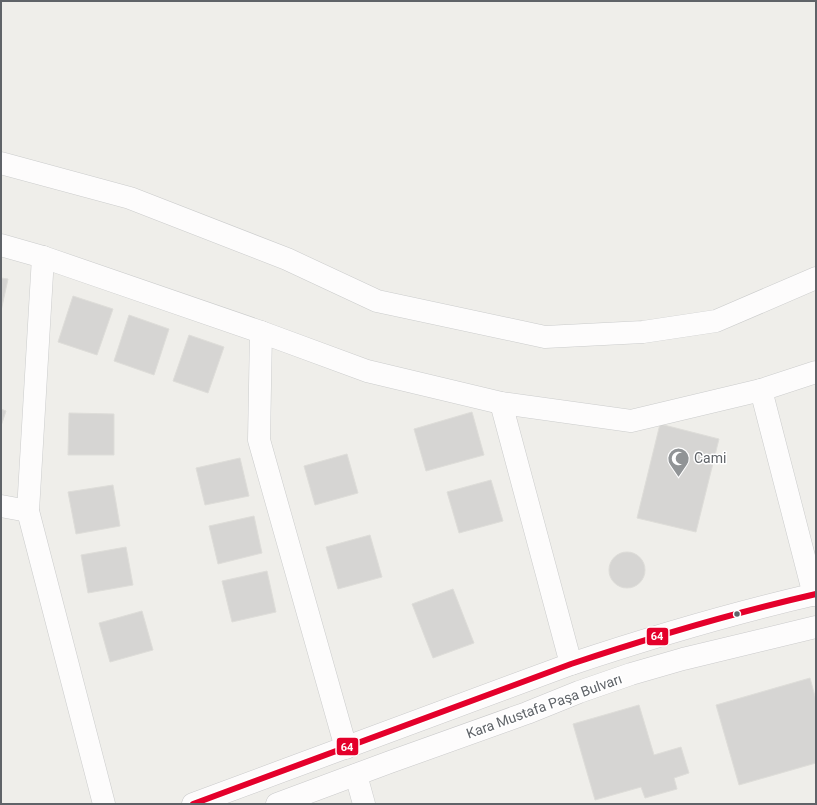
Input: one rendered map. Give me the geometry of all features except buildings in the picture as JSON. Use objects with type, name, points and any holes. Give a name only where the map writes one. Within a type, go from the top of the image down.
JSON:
[{"type":"street","points":[[1,163],[130,198],[287,259],[377,301],[545,337],[643,332],[716,321],[816,278]]},
{"type":"street","points":[[1,245],[43,257],[261,332],[367,371],[501,403],[632,421],[761,390],[816,372]]},
{"type":"street","points":[[43,257],[28,511],[104,804]]},
{"type":"street","points":[[261,332],[259,440],[346,748]]},
{"type":"street","points":[[761,390],[815,594]]},
{"type":"street","points":[[501,403],[571,664]]},
{"type":"street","points":[[1,506],[28,511]]},
{"type":"street","name":"Kara Mustafa Paşa Bulvarı","points":[[192,804],[571,664],[688,627],[737,613],[815,594]]},
{"type":"street","name":"Kara Mustafa Paşa Bulvarı","points":[[277,804],[527,713],[578,692],[631,674],[683,659],[816,627]]},
{"type":"street","points":[[356,775],[364,804]]},
{"type":"transit line","name":"64","points":[[193,804],[571,664],[693,626],[816,594]]},
{"type":"place","name":"Cami","points":[[678,478]]}]
